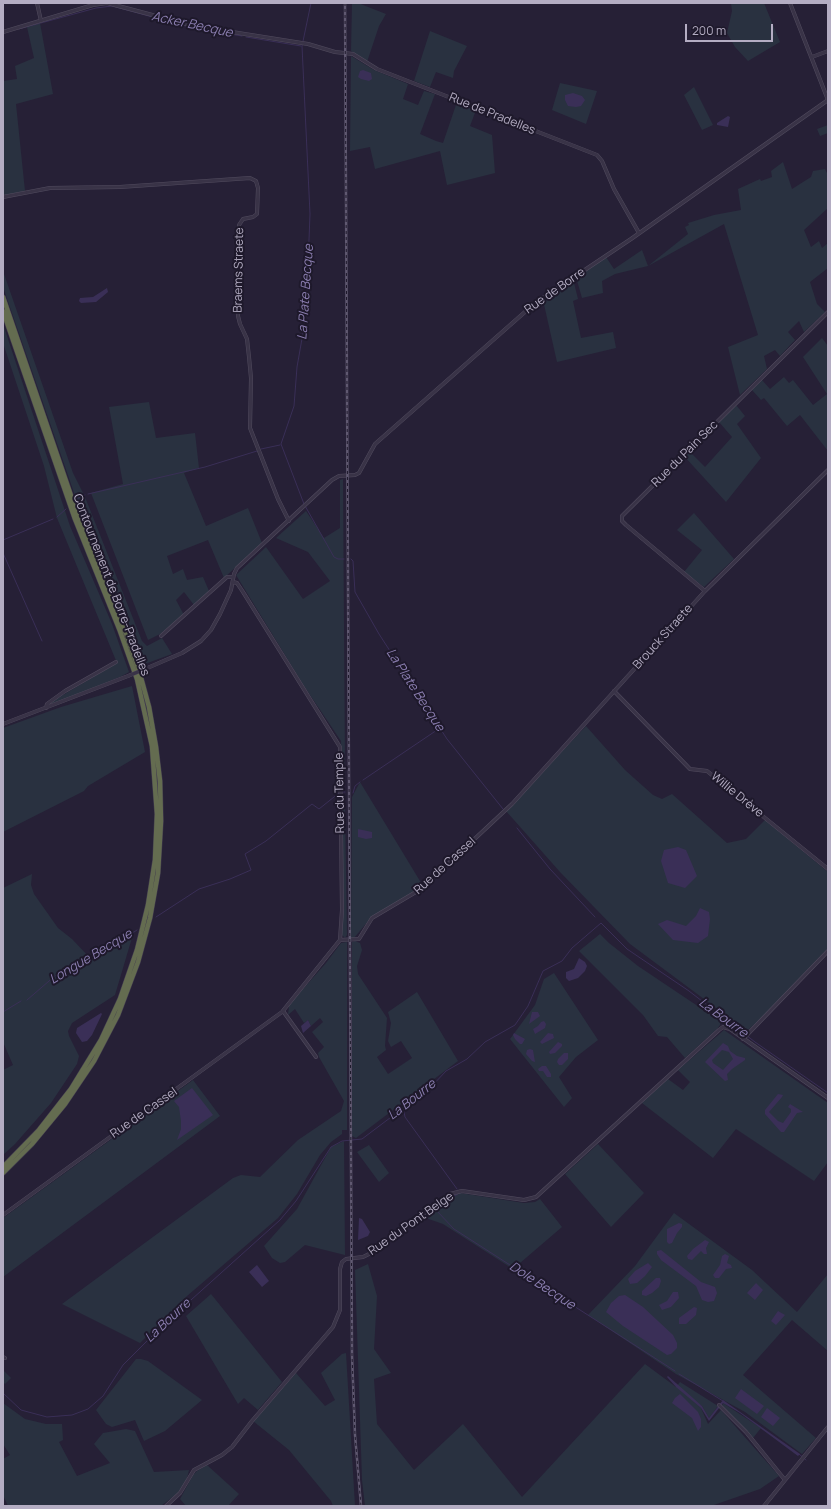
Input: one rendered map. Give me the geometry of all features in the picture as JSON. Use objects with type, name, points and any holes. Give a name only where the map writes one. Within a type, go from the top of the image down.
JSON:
[{"type":"highway","points":[[3,297],[81,525],[125,631],[142,680],[157,752],[161,821],[158,867],[150,918],[138,962],[120,1010],[97,1056],[72,1095],[40,1136],[3,1173]]},
{"type":"highway","name":"Contournement de Borre-Pradelles","points":[[3,311],[75,519],[122,636],[137,679],[152,746],[157,814],[154,866],[147,911],[134,960],[120,998],[101,1040],[71,1089],[36,1134],[3,1167]]},
{"type":"street","points":[[37,3],[41,21]]},
{"type":"street","name":"Rue de Pradelles","points":[[3,32],[93,5],[108,3],[194,26],[302,43],[338,52],[354,54],[377,69],[595,154],[602,161],[614,189],[627,208],[639,233]]},
{"type":"street","points":[[790,3],[828,100]]},
{"type":"street","points":[[812,57],[828,51]]},
{"type":"street","name":"Rue de Borre","points":[[233,577],[237,568],[335,478],[359,473],[375,444],[534,304],[639,233],[828,100]]},
{"type":"street","name":"Braems Straete","points":[[3,197],[50,188],[114,188],[250,178],[256,181],[258,188],[257,214],[253,217],[243,219],[239,225],[241,253],[237,275],[239,318],[248,342],[251,376],[249,416],[251,430],[278,499],[289,521]]},
{"type":"street","name":"Rue du Pain Sec","points":[[704,591],[626,525],[622,521],[622,516],[828,312]]},
{"type":"street","name":"Brouck Straete","points":[[504,811],[704,591],[828,470]]},
{"type":"street","points":[[3,724],[146,669],[185,652],[203,639],[219,617],[233,582],[233,577],[227,577],[161,636]]},
{"type":"street","name":"Rue du Temple","points":[[233,582],[237,583],[243,592],[340,747],[342,896],[340,940]]},
{"type":"street","points":[[46,708],[47,704],[65,691],[116,662]]},
{"type":"street","name":"Willie Drève","points":[[614,691],[689,768],[693,770],[703,769],[707,771],[828,869]]},
{"type":"street","name":"Rue de Cassel","points":[[3,1215],[246,1040],[283,1011],[340,940],[359,939],[374,917],[421,889],[504,811]]},
{"type":"street","points":[[744,1038],[828,951]]},
{"type":"street","points":[[283,1011],[316,1057]]},
{"type":"street","name":"Rue du Pont Belge","points":[[166,1506],[179,1495],[196,1469],[230,1449],[252,1421],[333,1327],[340,1310],[340,1269],[344,1260],[363,1257],[373,1252],[454,1192],[464,1191],[524,1200],[536,1198],[719,1030],[728,1028],[828,1098]]},
{"type":"street","points":[[720,1406],[746,1432],[785,1480]]},
{"type":"street","points":[[764,1506],[828,1427]]},
{"type":"shaded area","points":[[352,3],[358,3],[386,14],[379,26],[367,62],[351,51]]},
{"type":"shaded area","points":[[731,3],[764,3],[780,42],[748,61],[735,47],[727,33],[732,11]]},
{"type":"shaded area","points":[[40,23],[53,94],[16,104],[25,191],[3,196],[3,81],[17,79],[15,66],[34,58],[27,27]]},
{"type":"shaded area","points":[[430,31],[467,46],[454,71],[453,78],[436,72],[430,87],[414,81]]},
{"type":"shaded area","points":[[351,56],[374,70],[408,84],[403,99],[418,105],[424,91],[435,94],[420,134],[436,141],[443,143],[457,102],[476,110],[470,126],[492,135],[495,173],[447,185],[440,151],[375,169],[370,147],[350,151]]},
{"type":"shaded area","points":[[363,70],[371,73],[372,79],[369,81],[358,77],[360,71]]},
{"type":"shaded area","points":[[560,83],[597,91],[586,124],[552,110]]},
{"type":"shaded area","points":[[694,87],[713,125],[702,130],[684,95]]},
{"type":"shaded area","points":[[573,93],[582,96],[585,100],[581,106],[568,106],[565,100],[565,95]]},
{"type":"shaded area","points":[[728,116],[730,117],[728,127],[717,125],[717,123]]},
{"type":"shaded area","points":[[828,125],[828,133],[820,136],[817,129]]},
{"type":"shaded area","points":[[783,162],[792,189],[811,177],[813,171],[825,169],[828,175],[828,208],[804,230],[811,247],[819,241],[822,248],[828,243],[828,268],[810,282],[817,304],[825,312],[804,332],[799,321],[788,332],[795,340],[780,356],[775,350],[764,356],[767,369],[740,395],[728,347],[758,335],[724,224],[648,266],[688,234],[685,227],[689,225],[688,223],[714,215],[741,210],[738,189],[760,179],[761,181],[772,177],[771,171]]},
{"type":"shaded area","points":[[642,250],[648,266],[615,274],[602,281],[603,293],[582,298],[576,277],[606,257],[614,269]]},
{"type":"shaded area","points":[[3,271],[73,473],[85,497],[142,641],[147,646],[162,638],[172,654],[142,665],[81,513],[3,287]]},
{"type":"shaded area","points":[[573,279],[578,299],[573,301],[581,338],[613,332],[616,348],[557,362],[543,300]]},
{"type":"shaded area","points":[[107,288],[108,292],[96,302],[81,303],[79,301],[80,298],[93,297]]},
{"type":"shaded area","points":[[3,324],[70,526],[112,624],[129,672],[53,704],[51,702],[117,663],[57,518],[44,466],[3,343]]},
{"type":"shaded area","points":[[822,338],[828,346],[828,451],[800,415],[787,426],[764,398],[761,400],[752,390],[762,380],[770,389],[784,377],[789,383],[793,380],[813,405],[827,394],[803,357]]},
{"type":"shaded area","points":[[149,402],[156,438],[195,433],[199,468],[184,473],[206,526],[248,508],[262,543],[224,578],[208,540],[167,556],[173,574],[183,569],[187,580],[203,577],[209,591],[194,605],[184,592],[176,600],[184,615],[160,634],[148,640],[91,493],[123,484],[109,407]]},
{"type":"shaded area","points":[[736,405],[745,416],[737,424],[761,458],[726,502],[684,456],[689,451],[705,467],[732,437],[719,422]]},
{"type":"shaded area","points":[[343,479],[345,782],[342,782],[341,741],[304,686],[236,575],[266,547],[303,599],[330,581],[308,552],[276,538],[306,511],[324,538],[340,528],[340,480]]},
{"type":"shaded area","points":[[694,513],[734,559],[704,587],[684,572],[702,550],[677,530]]},
{"type":"shaded area","points":[[132,686],[145,752],[88,786],[84,791],[3,832],[3,728],[61,707]]},
{"type":"shaded area","points":[[586,726],[625,770],[653,795],[662,799],[672,794],[727,843],[746,839],[765,820],[828,872],[828,948],[747,1031],[630,944],[560,872],[506,811]]},
{"type":"shaded area","points":[[360,782],[423,886],[370,919],[354,938],[351,938],[352,797]]},
{"type":"shaded area","points":[[345,807],[347,935],[345,938],[342,935],[343,810]]},
{"type":"shaded area","points":[[358,829],[372,832],[372,838],[366,839],[358,837]]},
{"type":"shaded area","points":[[678,847],[686,850],[697,876],[685,888],[668,883],[661,861],[664,850]]},
{"type":"shaded area","points":[[32,874],[31,885],[34,894],[58,928],[72,939],[90,958],[110,949],[134,931],[115,995],[72,1023],[68,1031],[79,1056],[77,1064],[51,1103],[15,1144],[3,1155],[3,1070],[13,1065],[3,1042],[3,888]]},
{"type":"shaded area","points":[[700,908],[709,912],[710,919],[708,936],[698,943],[673,940],[658,924],[667,920],[686,926],[696,916]]},
{"type":"shaded area","points":[[600,934],[638,966],[720,1021],[720,1025],[717,1029],[685,1058],[667,1037],[658,1036],[643,1015],[579,951]]},
{"type":"shaded area","points":[[355,941],[360,943],[362,950],[357,966],[358,974],[387,1018],[386,1050],[377,1057],[388,1074],[412,1058],[401,1041],[391,1047],[388,1041],[391,1023],[388,1012],[417,992],[458,1061],[356,1138],[352,1136],[352,942]]},
{"type":"shaded area","points":[[347,942],[347,1130],[342,1130],[342,1134],[331,1142],[320,1155],[297,1194],[278,1218],[187,1296],[140,1343],[62,1304],[233,1178],[241,1175],[260,1177],[298,1140],[341,1111],[344,1101],[319,1057],[318,1053],[324,1047],[312,1032],[323,1022],[320,1018],[311,1026],[308,1020],[304,1023],[295,1009],[288,1015],[289,1006],[295,998],[326,963],[341,943]]},
{"type":"shaded area","points":[[579,958],[585,962],[587,966],[585,971],[578,978],[569,981],[566,978],[566,972],[574,969]]},
{"type":"shaded area","points":[[554,973],[598,1040],[576,1057],[559,1077],[572,1098],[564,1107],[510,1039],[535,1005],[544,979]]},
{"type":"shaded area","points":[[532,1012],[538,1012],[540,1016],[529,1024]]},
{"type":"shaded area","points":[[101,1013],[102,1014],[92,1035],[87,1041],[82,1042],[76,1033],[77,1028]]},
{"type":"shaded area","points":[[308,1020],[311,1026],[303,1033],[301,1026]]},
{"type":"shaded area","points":[[544,1021],[546,1024],[545,1028],[535,1034],[533,1029]]},
{"type":"shaded area","points":[[724,1030],[828,1103],[828,1162],[814,1181],[736,1129],[713,1158],[642,1103],[668,1079],[683,1090],[690,1082],[678,1070]]},
{"type":"shaded area","points":[[514,1033],[525,1039],[522,1044],[515,1039],[513,1035]]},
{"type":"shaded area","points":[[548,1033],[553,1034],[554,1038],[542,1044],[540,1042]]},
{"type":"shaded area","points":[[558,1042],[562,1044],[562,1046],[555,1053],[550,1054],[549,1052]]},
{"type":"shaded area","points":[[723,1043],[728,1046],[730,1051],[737,1056],[745,1058],[745,1060],[727,1074],[728,1080],[725,1081],[705,1062]],"holes":[[[722,1050],[729,1052],[733,1059],[723,1070],[713,1063],[712,1060]]]},
{"type":"shaded area","points":[[527,1050],[533,1050],[535,1062],[532,1061],[526,1054]]},
{"type":"shaded area","points":[[564,1053],[568,1053],[568,1059],[562,1065],[559,1065],[557,1062],[558,1059]]},
{"type":"shaded area","points":[[542,1066],[546,1066],[551,1074],[551,1077],[547,1077],[543,1071],[539,1071],[538,1069]]},
{"type":"shaded area","points":[[193,1080],[220,1116],[3,1277],[3,1218]]},
{"type":"shaded area","points":[[192,1088],[213,1115],[177,1140],[181,1129],[181,1121],[179,1107],[174,1101]]},
{"type":"shaded area","points":[[778,1094],[783,1095],[769,1112],[778,1121],[783,1123],[791,1112],[791,1109],[788,1107],[790,1104],[803,1112],[797,1113],[784,1132],[781,1132],[765,1114],[765,1110]]},
{"type":"shaded area","points":[[344,1141],[345,1255],[305,1245],[285,1262],[280,1263],[272,1258],[264,1246],[297,1209],[331,1147]]},
{"type":"shaded area","points":[[598,1144],[644,1193],[611,1227],[565,1174]]},
{"type":"shaded area","points":[[369,1145],[389,1173],[379,1182],[357,1152]]},
{"type":"shaded area","points":[[460,1193],[524,1203],[535,1202],[540,1199],[562,1227],[513,1269],[443,1224],[423,1217],[449,1197]]},
{"type":"shaded area","points":[[674,1213],[752,1270],[797,1312],[828,1274],[828,1351],[792,1320],[743,1375],[816,1438],[802,1454],[745,1412],[676,1374],[588,1315],[635,1266]]},
{"type":"shaded area","points":[[359,1218],[362,1219],[370,1232],[368,1236],[358,1240]]},
{"type":"shaded area","points":[[679,1223],[682,1224],[682,1227],[672,1243],[669,1244],[667,1242],[667,1229]]},
{"type":"shaded area","points":[[705,1240],[709,1242],[706,1248],[707,1254],[704,1254],[701,1251],[692,1260],[688,1259],[687,1256],[693,1249]]},
{"type":"shaded area","points":[[661,1250],[701,1282],[715,1287],[717,1293],[714,1301],[708,1302],[702,1300],[696,1286],[661,1260],[657,1254],[657,1251]]},
{"type":"shaded area","points":[[725,1254],[729,1256],[727,1263],[731,1265],[732,1268],[726,1269],[719,1278],[715,1278],[713,1275],[720,1265],[722,1256]]},
{"type":"shaded area","points":[[648,1263],[652,1267],[645,1276],[637,1283],[630,1284],[628,1279],[635,1271]]},
{"type":"shaded area","points":[[368,1264],[377,1296],[374,1349],[391,1373],[374,1379],[377,1424],[414,1470],[463,1424],[522,1497],[645,1364],[676,1387],[680,1382],[718,1406],[709,1418],[702,1406],[684,1393],[701,1408],[708,1424],[721,1410],[779,1476],[760,1489],[711,1506],[365,1506],[362,1480],[355,1270]]},
{"type":"shaded area","points":[[257,1265],[269,1281],[262,1287],[249,1272]]},
{"type":"shaded area","points":[[656,1278],[660,1278],[661,1281],[659,1287],[646,1296],[642,1295],[642,1291]]},
{"type":"shaded area","points":[[756,1283],[763,1290],[755,1300],[747,1293]]},
{"type":"shaded area","points":[[673,1292],[678,1292],[679,1298],[671,1307],[662,1310],[659,1305],[667,1301]]},
{"type":"shaded area","points":[[211,1294],[282,1382],[258,1410],[244,1398],[238,1404],[186,1316]]},
{"type":"shaded area","points":[[625,1295],[643,1307],[673,1335],[677,1343],[677,1348],[671,1354],[667,1355],[623,1326],[606,1312],[611,1303],[619,1296]]},
{"type":"shaded area","points":[[694,1307],[697,1308],[696,1315],[686,1324],[679,1324],[679,1318]]},
{"type":"shaded area","points":[[778,1311],[785,1315],[776,1325],[771,1321]]},
{"type":"shaded area","points":[[346,1353],[355,1506],[333,1506],[331,1501],[289,1450],[253,1421],[296,1373],[325,1406],[335,1400],[321,1373],[342,1354]]},
{"type":"shaded area","points":[[136,1359],[148,1361],[202,1400],[165,1431],[144,1441],[135,1420],[112,1427],[106,1424],[96,1410]]},
{"type":"shaded area","points":[[3,1370],[11,1378],[5,1384],[3,1382]]},
{"type":"shaded area","points":[[668,1376],[702,1406],[709,1418],[723,1400],[800,1454],[798,1456],[740,1413],[723,1403],[709,1421],[701,1408],[676,1387],[667,1377]]},
{"type":"shaded area","points":[[741,1389],[764,1406],[757,1414],[735,1398]]},
{"type":"shaded area","points":[[680,1394],[698,1412],[701,1419],[701,1427],[698,1431],[692,1418],[672,1403]]},
{"type":"shaded area","points":[[3,1403],[25,1419],[46,1424],[62,1424],[63,1440],[59,1442],[77,1476],[110,1463],[94,1444],[103,1433],[126,1429],[135,1431],[154,1472],[189,1470],[186,1482],[178,1493],[161,1506],[8,1506],[3,1495],[3,1459],[10,1455],[3,1444]]},
{"type":"shaded area","points":[[723,1403],[761,1428],[753,1438],[722,1406]]},
{"type":"shaded area","points":[[767,1408],[780,1418],[773,1426],[761,1417]]},
{"type":"shaded area","points":[[207,1465],[239,1494],[228,1506],[186,1506],[180,1499],[193,1475]]},
{"type":"waterway","name":"La Plate Becque","points":[[311,3],[302,46],[310,214],[306,316],[297,367],[294,406],[281,444],[304,504],[334,557],[344,559]]},
{"type":"waterway","name":"Acker Becque","points":[[19,29],[96,8],[112,6],[193,28],[242,36]]},
{"type":"waterway","name":"Acker Becque","points":[[246,37],[301,46]]},
{"type":"waterway","points":[[261,449],[280,445]]},
{"type":"waterway","points":[[88,494],[205,467],[257,451]]},
{"type":"waterway","points":[[78,498],[85,495]]},
{"type":"waterway","points":[[57,517],[66,509]]},
{"type":"waterway","points":[[3,540],[53,519]]},
{"type":"waterway","points":[[3,553],[42,641]]},
{"type":"waterway","name":"La Plate Becque","points":[[351,559],[353,561],[355,592],[379,634],[447,739],[503,809]]},
{"type":"waterway","name":"Longue Becque","points":[[363,780],[440,728]]},
{"type":"waterway","name":"Longue Becque","points":[[353,793],[355,786],[360,782]]},
{"type":"waterway","name":"Longue Becque","points":[[156,917],[199,889],[230,879],[251,870],[245,854],[266,841],[312,804],[319,809],[339,793]]},
{"type":"waterway","points":[[517,828],[550,869],[595,917]]},
{"type":"waterway","name":"La Bourre","points":[[3,1393],[21,1410],[47,1417],[72,1415],[88,1409],[103,1396],[123,1365],[162,1326],[280,1220],[296,1201],[331,1147],[342,1141],[362,1139],[431,1087],[446,1071],[467,1059],[485,1042],[515,1025],[528,1006],[543,971],[562,961],[572,948],[601,923],[627,949],[689,991],[755,1042],[828,1093]]},
{"type":"waterway","name":"Longue Becque","points":[[27,1000],[56,975],[98,956],[137,930]]},
{"type":"waterway","name":"Longue Becque","points":[[3,1012],[21,1001]]},
{"type":"waterway","name":"Dole Becque","points":[[403,1107],[405,1117],[457,1189]]},
{"type":"waterway","name":"Dole Becque","points":[[458,1194],[450,1198],[436,1210],[454,1229],[675,1371]]},
{"type":"waterway","name":"Dole Becque","points":[[679,1374],[723,1401]]},
{"type":"waterway","name":"Dole Becque","points":[[799,1454],[806,1460]]},
{"type":"railway","points":[[345,3],[352,1355],[355,1435],[361,1506]]}]
